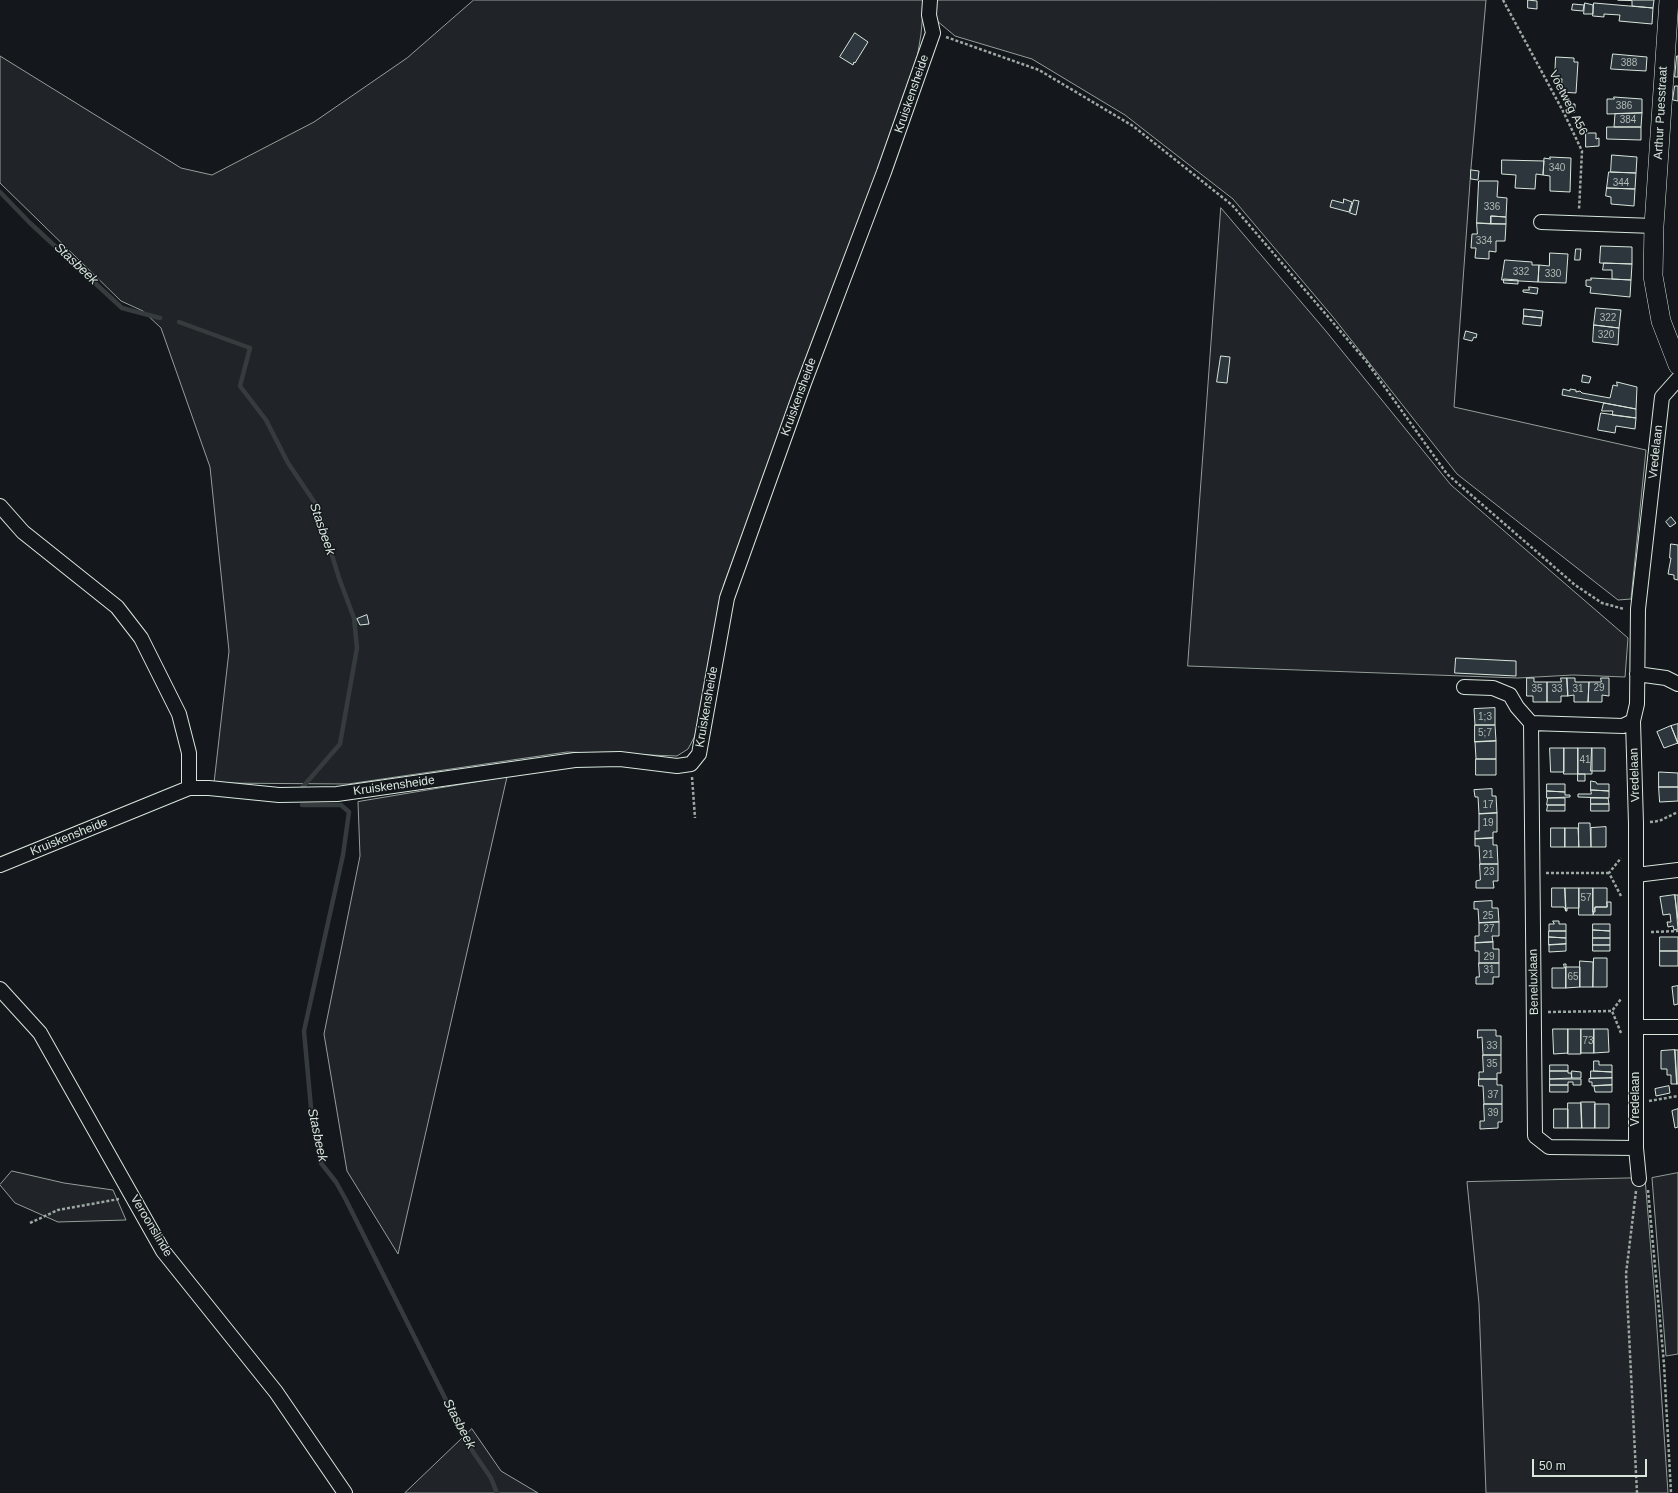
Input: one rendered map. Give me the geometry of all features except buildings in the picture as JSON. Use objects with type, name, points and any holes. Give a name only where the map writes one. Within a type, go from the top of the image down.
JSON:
[{"type":"street","points":[[930,0],[929,15],[934,33]]},
{"type":"street","name":"Arthur Puesstraat","points":[[1669,0],[1654,226],[1653,276],[1661,321],[1678,365]]},
{"type":"street","name":"Kruiskensheide","points":[[0,865],[189,788],[209,788],[279,795],[338,794],[575,760],[620,759],[677,766],[691,764],[699,754],[727,598],[793,412],[884,172],[934,33]]},
{"type":"street","points":[[1541,222],[1654,226]]},
{"type":"street","name":"Vredelaan","points":[[1639,1179],[1636,1148],[1636,824],[1633,721],[1637,704],[1638,609],[1662,397],[1678,379]]},
{"type":"street","points":[[0,506],[23,532],[117,607],[141,638],[179,714],[189,753],[189,788]]},
{"type":"street","points":[[1637,674],[1666,678],[1678,684]]},
{"type":"street","points":[[1464,687],[1493,688],[1510,695],[1517,707],[1531,723],[1623,726],[1633,721]]},
{"type":"street","name":"Beneluxlaan","points":[[1531,723],[1535,1136],[1549,1147],[1636,1148]]},
{"type":"street","points":[[1636,875],[1678,870]]},
{"type":"street","name":"Veroonslinde","points":[[0,989],[40,1033],[163,1251],[276,1392],[345,1493]]},
{"type":"street","points":[[1636,1027],[1678,1027]]},
{"type":"path","name":"Voetweg A56","points":[[1503,0],[1564,112],[1582,151],[1579,223]]},
{"type":"path","points":[[934,33],[1039,70],[1134,126],[1232,205],[1366,362],[1447,474],[1575,585],[1602,603],[1631,611],[1638,609]]},
{"type":"path","points":[[691,764],[695,818]]},
{"type":"path","points":[[1636,824],[1659,821],[1678,812]]},
{"type":"path","points":[[1532,873],[1609,873]]},
{"type":"path","points":[[1636,933],[1678,931]]},
{"type":"path","points":[[1534,1012],[1612,1011]]},
{"type":"path","points":[[1636,1103],[1678,1096]]},
{"type":"path","points":[[1638,1493],[1626,1274],[1639,1179],[1647,1185],[1664,1364],[1671,1493]]},
{"type":"path","points":[[30,1223],[58,1210],[133,1197]]},
{"type":"shaded area","points":[[474,0],[924,0],[921,34],[914,77],[724,584],[696,734],[688,749],[677,756],[567,752],[348,784],[214,783],[229,651],[210,467],[161,328],[143,311],[121,301],[0,183],[0,56],[181,168],[212,175],[314,122],[407,58]]},
{"type":"shaded area","points":[[936,0],[1486,0],[1471,168],[1454,407],[1646,450],[1631,599],[1618,600],[1457,474],[1333,317],[1233,199],[1125,115],[1032,59],[955,36],[936,20]]},
{"type":"shaded area","points":[[1221,208],[1325,330],[1451,485],[1628,638],[1625,677],[1573,675],[1518,678],[1188,666]]},
{"type":"shaded area","points":[[507,777],[398,1254],[347,1171],[324,1034],[360,856],[358,802]]},
{"type":"shaded area","points":[[12,1171],[64,1183],[113,1190],[126,1220],[58,1222],[15,1203],[0,1185]]},
{"type":"shaded area","points":[[1678,1173],[1678,1354],[1666,1356],[1652,1178]]},
{"type":"shaded area","points":[[1645,1178],[1668,1493],[1486,1493],[1479,1304],[1467,1182]]},
{"type":"shaded area","points":[[472,1429],[501,1471],[538,1493],[405,1493]]},
{"type":"waterway","name":"Stasbeek","points":[[0,192],[30,223],[122,308],[160,318]]},
{"type":"waterway","name":"Stasbeek","points":[[179,322],[250,348],[240,386],[266,420],[288,463],[317,506],[339,578],[354,618],[357,648],[340,744],[301,789]]},
{"type":"waterway","name":"Stasbeek","points":[[302,805],[341,805],[349,812],[343,855],[304,1031],[312,1119],[321,1163],[336,1182],[346,1200],[469,1446],[491,1478],[497,1493]]}]
